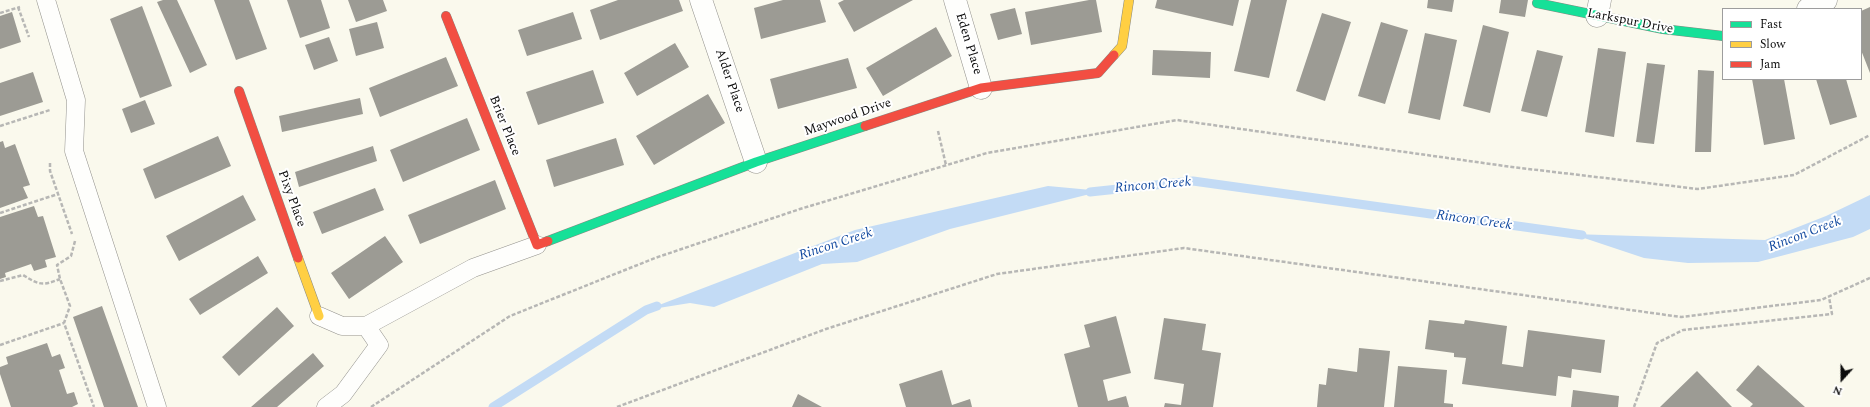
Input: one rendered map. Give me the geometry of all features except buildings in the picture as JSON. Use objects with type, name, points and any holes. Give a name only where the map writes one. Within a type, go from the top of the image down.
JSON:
[{"type":"street","name":"Alder Place","points":[[701,0],[756,162]]},
{"type":"street","name":"Eden Place","points":[[955,0],[981,88]]},
{"type":"street","name":"Maywood Drive","points":[[537,245],[756,162],[981,88],[1098,73],[1122,46],[1129,0]]},
{"type":"street","points":[[1810,8],[1826,0]]},
{"type":"street","name":"Larkspur Drive","points":[[1537,3],[1598,8],[1663,29],[1722,36]]},
{"type":"street","name":"Brier Place","points":[[446,16],[537,245]]},
{"type":"street","name":"Pixy Place","points":[[239,91],[319,316]]},
{"type":"lane","points":[[46,0],[76,100],[74,151],[157,407]]},
{"type":"lane","points":[[319,316],[342,326],[366,326],[473,268],[537,245]]},
{"type":"lane","points":[[326,407],[343,394],[379,345],[366,326]]},
{"type":"path","points":[[0,13],[24,5]]},
{"type":"path","points":[[18,7],[29,38]]},
{"type":"path","points":[[50,102],[52,117]]},
{"type":"path","points":[[931,104],[946,165]]},
{"type":"path","points":[[0,126],[52,110]]},
{"type":"path","points":[[371,407],[510,316],[654,258],[800,209],[987,153],[1178,120],[1512,167],[1698,190],[1794,175],[1870,135]]},
{"type":"path","points":[[50,159],[50,171],[75,242],[71,256],[57,265],[60,279],[70,306],[64,323],[94,407]]},
{"type":"path","points":[[0,213],[58,194]]},
{"type":"path","points":[[617,407],[826,329],[997,274],[1184,248],[1680,317],[1821,300],[1870,278]]},
{"type":"path","points":[[0,281],[23,275],[36,283],[46,284],[60,279]]},
{"type":"path","points":[[1634,407],[1657,343],[1683,330],[1832,314],[1829,297]]},
{"type":"path","points":[[0,344],[64,323]]},
{"type":"water","points":[[1048,186],[1102,191],[950,229],[857,262],[822,264],[714,307],[690,303],[646,310],[855,230]]},
{"type":"water","points":[[1870,195],[1870,229],[1853,237],[1758,262],[1688,263],[1644,258],[1572,234],[1765,240],[1826,216]]},
{"type":"waterway","name":"Rincon Creek","points":[[1090,192],[1193,181],[1582,235]]},
{"type":"waterway","name":"Rincon Creek","points":[[493,407],[646,310],[657,306]]},
{"type":"traffic: fast","points":[[1537,3],[1663,29],[1722,36]]},
{"type":"traffic: fast","points":[[548,241],[756,162],[865,126]]},
{"type":"traffic: slow","points":[[1114,55],[1122,46],[1129,0]]},
{"type":"traffic: slow","points":[[298,258],[319,316]]},
{"type":"traffic: jam","points":[[446,16],[537,245],[548,241]]},
{"type":"traffic: jam","points":[[865,126],[981,88],[1098,73],[1114,55]]},
{"type":"traffic: jam","points":[[239,91],[298,258]]}]
